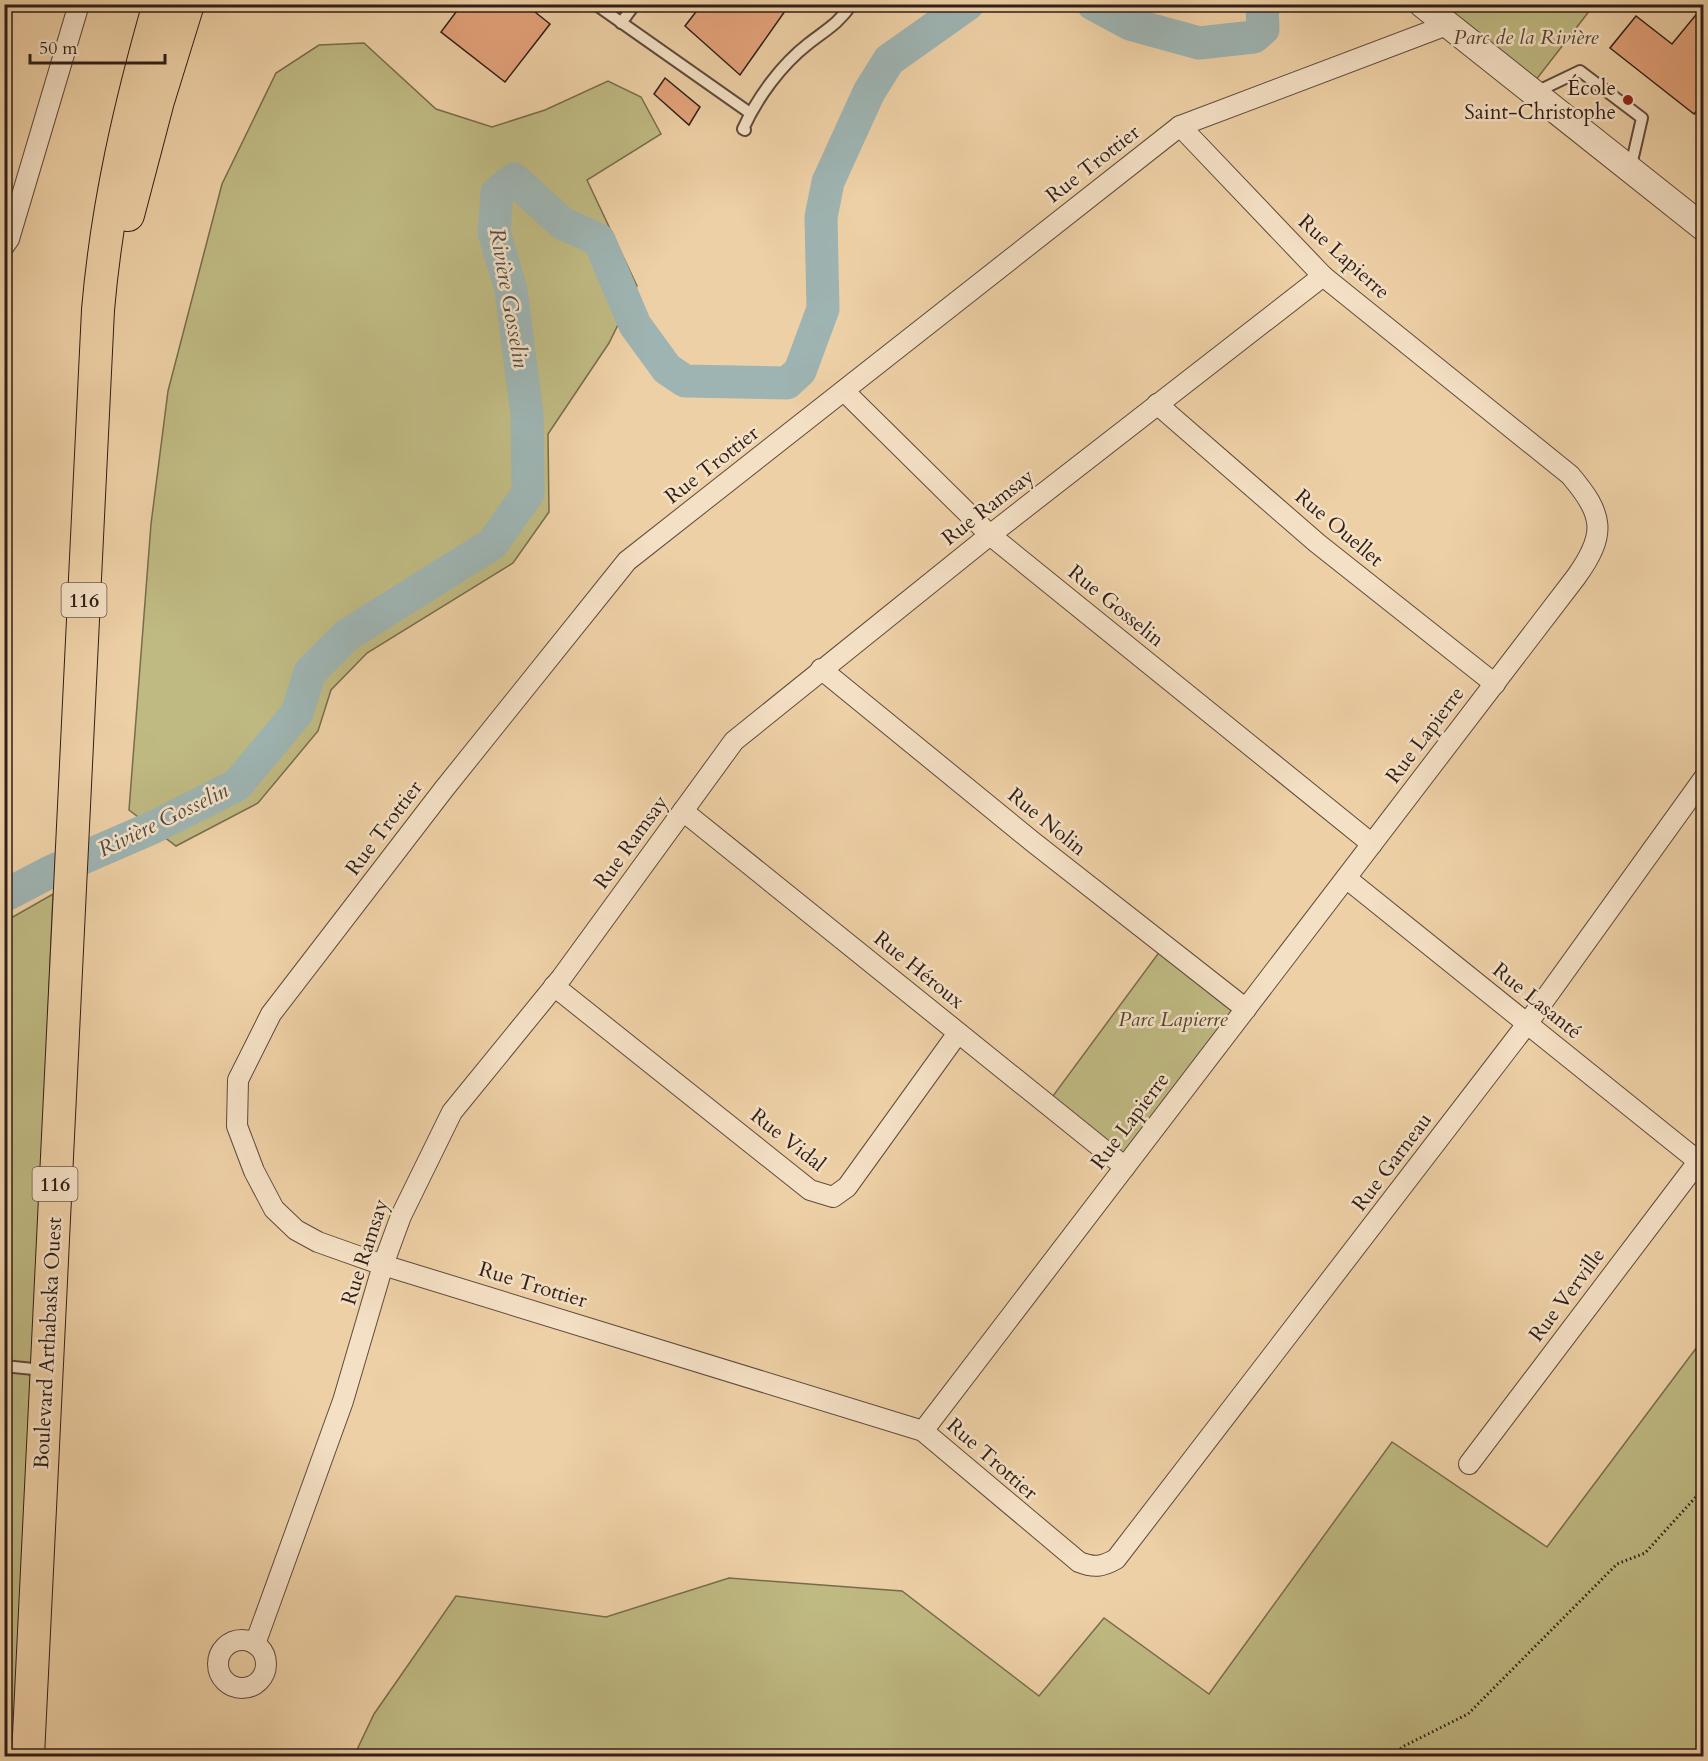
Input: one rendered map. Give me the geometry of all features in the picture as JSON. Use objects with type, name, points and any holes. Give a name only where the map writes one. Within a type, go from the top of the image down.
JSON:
[{"type":"main road","name":"116","points":[[96,390],[98,310],[108,218],[134,91],[159,4]]},
{"type":"main road","name":"116","points":[[96,390],[127,217],[158,101],[188,4]]},
{"type":"main road","name":"Boulevard Arthabaska Ouest","points":[[28,1756],[72,811],[96,390]]},
{"type":"street","points":[[4,246],[9,239],[79,4]]},
{"type":"street","points":[[1422,4],[1704,228]]},
{"type":"street","name":"Rue Trottier","points":[[1106,1564],[1092,1568],[1079,1562],[923,1431],[383,1265],[318,1242],[296,1230],[274,1209],[262,1190],[237,1126],[238,1080],[264,1025],[444,789],[627,561],[1180,126],[1447,25]]},
{"type":"street","name":"Rue Lapierre","points":[[923,1431],[1576,578],[1591,553],[1599,520],[1593,504],[1570,475],[1323,276],[1180,126]]},
{"type":"street","name":"Rue Ramsay","points":[[255,1644],[262,1631],[343,1401],[383,1265],[416,1181],[452,1112],[554,986],[734,741],[990,535],[1323,276]]},
{"type":"street","name":"Rue Gosselin","points":[[844,391],[990,535],[1372,844]]},
{"type":"street","name":"Rue Ouellet","points":[[1157,404],[1317,543],[1495,684]]},
{"type":"street","name":"Rue Nolin","points":[[821,669],[1033,842],[1246,1009]]},
{"type":"street","name":"Rue Garneau","points":[[1106,1564],[1116,1559],[1527,1024],[1704,778]]},
{"type":"street","name":"Rue Héroux","points":[[683,812],[1125,1167]]},
{"type":"street","name":"Rue Lasanté","points":[[1346,878],[1527,1024],[1701,1157]]},
{"type":"street","name":"Rue Vidal","points":[[554,986],[810,1190],[833,1197],[847,1187],[958,1033]]},
{"type":"street","name":"Rue Verville","points":[[1470,1464],[1701,1157]]},
{"type":"lane","points":[[595,4],[750,113]]},
{"type":"lane","points":[[621,23],[635,4]]},
{"type":"lane","points":[[745,130],[743,129],[750,113],[780,72],[807,45],[839,23],[852,4]]},
{"type":"lane","points":[[1533,93],[1580,71],[1642,118],[1630,170]]},
{"type":"lane","points":[[4,1366],[47,1370]]},
{"type":"path","points":[[1395,1756],[1402,1747],[1468,1714],[1617,1564],[1645,1553],[1704,1488]]},
{"type":"green space","name":"Parc de la Rivière","points":[[1433,5],[1594,5],[1532,85]]},
{"type":"green space","points":[[364,43],[436,109],[492,127],[545,110],[608,81],[641,97],[661,134],[587,180],[637,286],[609,343],[548,434],[549,512],[513,563],[367,653],[331,690],[318,731],[258,803],[176,846],[129,810],[151,524],[168,391],[222,184],[276,73],[319,45]]},
{"type":"green space","points":[[53,894],[34,1353],[12,1756],[4,1756],[4,922]]},
{"type":"green space","name":"Parc Lapierre","points":[[1166,943],[1246,1009],[1125,1167],[1047,1104]]},
{"type":"green space","points":[[1703,1339],[1703,1756],[354,1756],[374,1714],[456,1596],[606,1617],[729,1578],[902,1591],[1039,1696],[1104,1618],[1209,1694],[1392,1442],[1547,1547]]},
{"type":"building","points":[[462,4],[525,4],[550,24],[505,82],[441,32]]},
{"type":"building","points":[[702,4],[790,4],[740,75],[685,26]]},
{"type":"building","points":[[1704,5],[1704,102],[1694,114],[1610,48],[1636,16],[1672,44]]},
{"type":"building","points":[[665,78],[700,107],[689,125],[654,94]]},
{"type":"waterway","name":"Rivière Gosselin","points":[[4,896],[48,873],[154,827],[237,785],[297,713],[310,672],[347,635],[492,544],[528,493],[527,415],[511,290],[494,232],[497,193],[514,179],[562,223],[599,240],[635,325],[667,369],[685,381],[787,383],[800,371],[823,309],[821,217],[828,182],[869,92],[889,60],[968,4]]},
{"type":"waterway","name":"Rivière Gosselin","points":[[1093,4],[1130,24],[1199,43],[1254,37],[1263,29],[1262,4]]},
{"type":"place","name":"École Saint-Christophe","points":[[1628,100]]}]
